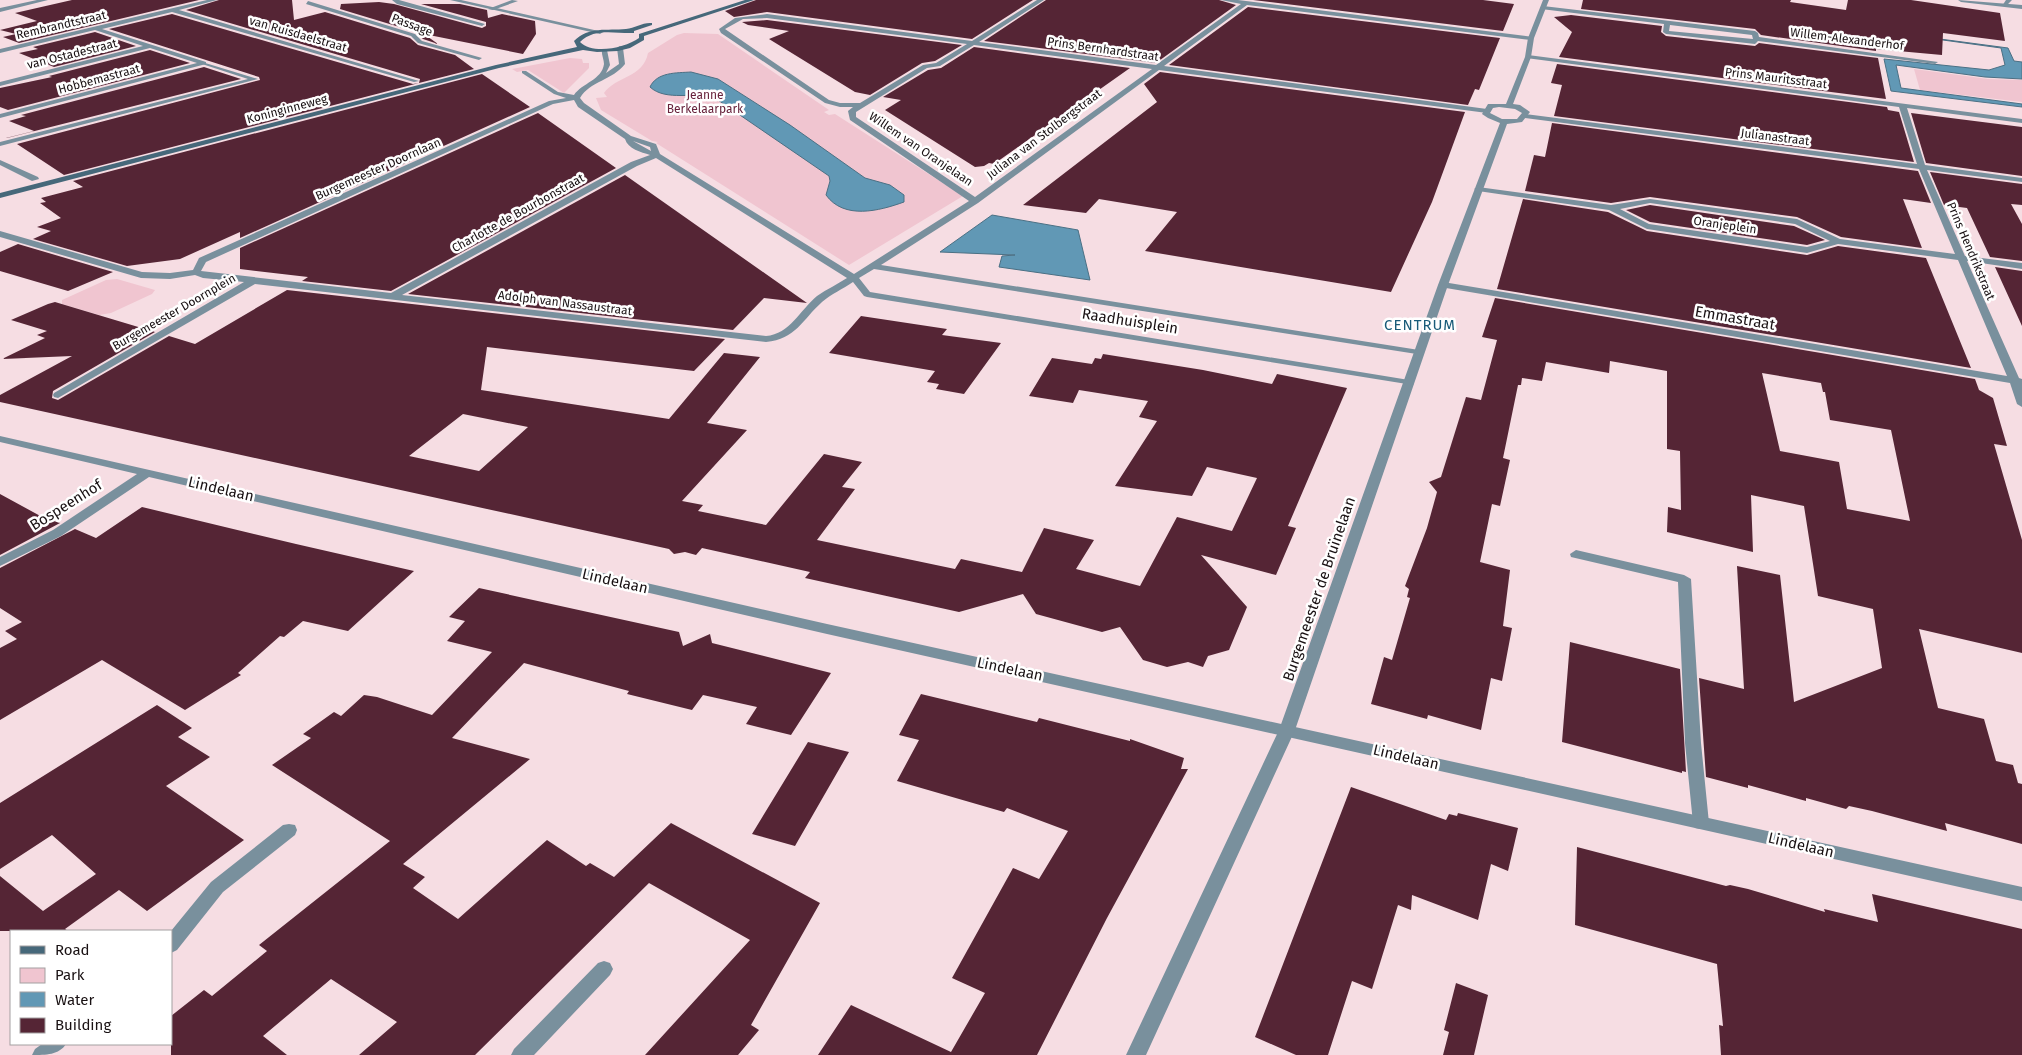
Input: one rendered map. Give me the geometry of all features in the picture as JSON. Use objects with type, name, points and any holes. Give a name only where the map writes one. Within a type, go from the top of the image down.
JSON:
[{"type":"main road","points":[[640,35],[642,39],[638,43],[620,48],[604,50],[579,45],[582,36],[600,32],[626,31],[734,0]]},
{"type":"main road","points":[[626,31],[640,35],[751,0]]},
{"type":"main road","name":"Koninginneweg","points":[[0,188],[416,81],[579,45]]},
{"type":"main road","name":"Koninginneweg","points":[[0,196],[579,45]]},
{"type":"street","points":[[0,10],[45,0]]},
{"type":"street","name":"Rembrandtstraat","points":[[0,51],[214,0]]},
{"type":"street","points":[[395,0],[399,3],[482,24]]},
{"type":"street","points":[[453,0],[545,22],[600,32]]},
{"type":"street","points":[[861,105],[925,66],[938,65],[1040,0]]},
{"type":"street","points":[[1224,0],[1531,38]]},
{"type":"street","points":[[1510,105],[1528,58],[1531,38],[1546,0]]},
{"type":"street","points":[[1965,0],[2007,2],[2022,7]]},
{"type":"street","points":[[491,9],[515,2]]},
{"type":"street","name":"Passage","points":[[308,3],[413,35],[420,42],[479,58]]},
{"type":"street","name":"Juliana van Stolbergstraat","points":[[853,278],[975,200],[1155,67],[1246,3]]},
{"type":"street","name":"Willem-Alexanderhof","points":[[1543,8],[1755,33],[1756,39],[1935,62]]},
{"type":"street","name":"van Ruisdaelstraat","points":[[172,10],[416,81]]},
{"type":"street","name":"Prins Bernhardstraat","points":[[723,32],[722,29],[734,20],[744,17],[767,16],[1487,111]]},
{"type":"street","points":[[545,22],[582,36]]},
{"type":"street","points":[[0,144],[255,79],[96,29]]},
{"type":"street","name":"Willem van Oranjelaan","points":[[723,32],[828,102],[840,105],[861,105]]},
{"type":"street","name":"van Ostadestraat","points":[[0,84],[150,46]]},
{"type":"street","points":[[576,98],[580,90],[601,77],[617,71],[622,64],[620,48]]},
{"type":"street","points":[[601,77],[606,65],[604,50]]},
{"type":"street","name":"Prins Mauritsstraat","points":[[1528,58],[2022,121]]},
{"type":"street","name":"Hobbemastraat","points":[[0,116],[204,63]]},
{"type":"street","points":[[524,72],[556,93],[576,98],[581,105],[629,138],[630,143],[636,147],[657,155],[853,278]]},
{"type":"street","name":"Burgemeester Doornlaan","points":[[196,272],[202,260],[551,102],[576,98]]},
{"type":"street","name":"Willem van Oranjelaan","points":[[861,105],[852,111],[853,118],[975,200]]},
{"type":"street","points":[[1510,105],[1525,110],[1525,116],[1522,120],[1504,121],[1486,114],[1491,106],[1510,105]]},
{"type":"street","name":"Prins Hendrikstraat","points":[[1902,106],[1922,167],[1961,258],[2018,381],[2022,404]]},
{"type":"street","name":"Julianastraat","points":[[1525,116],[2022,180]]},
{"type":"street","name":"Burgemeester de Bruïnelaan","points":[[1136,1055],[1287,730],[1443,285],[1504,121]]},
{"type":"street","name":"Charlotte de Bourbonstraat","points":[[393,296],[634,164],[657,155]]},
{"type":"street","points":[[0,162],[35,179]]},
{"type":"street","name":"Oranjeplein","points":[[1478,189],[1612,208],[1650,201],[1797,222],[1838,240],[2022,266]]},
{"type":"street","name":"Oranjeplein","points":[[1612,208],[1647,226],[1807,250],[1838,240]]},
{"type":"street","points":[[0,234],[141,275],[170,276],[196,272]]},
{"type":"street","name":"Raadhuisplein","points":[[872,266],[1419,353]]},
{"type":"street","name":"Burgemeester Doornplein","points":[[196,272],[202,275],[253,281]]},
{"type":"street","name":"Adolph van Nassaustraat","points":[[253,281],[766,339],[778,338],[787,334],[820,300],[853,278]]},
{"type":"street","name":"Raadhuisplein","points":[[853,278],[868,294],[1409,383]]},
{"type":"street","name":"Burgemeester Doornplein","points":[[58,395],[253,281]]},
{"type":"street","name":"Emmastraat","points":[[1443,285],[2018,381]]},
{"type":"street","name":"Lindelaan","points":[[0,439],[808,625],[2022,894]]},
{"type":"street","name":"Bospeenhof","points":[[0,562],[57,533],[148,472]]},
{"type":"street","points":[[1576,554],[1684,579],[1693,743],[1701,823]]},
{"type":"street","points":[[172,944],[217,887],[289,830]]},
{"type":"street","points":[[520,1055],[604,969]]},
{"type":"street","points":[[42,1055],[55,1045]]},
{"type":"green space","name":"Jeanne Berkelaarpark","points":[[684,33],[718,34],[829,110],[824,112],[829,115],[835,114],[963,196],[849,265],[656,143],[658,142],[652,141],[601,110],[596,98],[607,97],[604,93],[609,87],[641,67],[648,53],[677,35]]},
{"type":"green space","points":[[570,58],[582,59],[583,63],[589,63],[589,68],[564,93],[528,70],[517,72],[512,69]]},
{"type":"green space","points":[[1914,69],[1988,79],[2022,80],[2022,102],[1920,90]]},
{"type":"green space","points":[[117,279],[155,290],[152,294],[111,313],[99,315],[62,304],[62,300],[106,280]]},
{"type":"water","points":[[1834,25],[2008,48],[2014,61],[2022,62],[2022,79],[1985,77],[1896,65],[1901,88],[2022,104],[2022,107],[1891,91],[1884,59],[1989,70],[2005,65],[2001,48]]},
{"type":"water","points":[[691,72],[718,79],[790,125],[865,178],[890,185],[904,195],[904,202],[873,210],[852,211],[842,208],[833,203],[826,195],[830,181],[829,176],[715,98],[699,95],[664,94],[650,87],[657,78],[662,76]]},
{"type":"water","points":[[992,215],[1078,230],[1090,280],[999,267],[1002,256],[1015,255],[940,252]]},
{"type":"building","points":[[72,0],[199,0],[19,43],[3,37],[16,34],[0,30],[37,21],[15,13]]},
{"type":"building","points":[[219,0],[292,0],[294,20],[325,12],[410,38],[418,45],[455,55],[474,69],[419,83],[420,79],[186,10]]},
{"type":"building","points":[[756,0],[1033,0],[972,39],[767,12],[734,17],[725,11]]},
{"type":"building","points":[[1046,0],[1219,0],[1236,5],[1156,63],[984,41]]},
{"type":"building","points":[[1253,0],[1483,0],[1514,4],[1503,31]]},
{"type":"building","points":[[1583,0],[1791,0],[1790,2],[1846,10],[1848,0],[1911,0],[2000,13],[2005,41],[1943,33],[1942,55],[1876,49],[1876,51],[1761,35],[1755,29],[1581,9]]},
{"type":"building","points":[[379,2],[394,4],[482,28],[486,26],[486,22],[421,4],[460,4],[487,10],[488,18],[502,14],[535,21],[536,34],[523,54],[424,34],[438,44],[423,39],[416,32],[340,9],[341,4]]},
{"type":"building","points":[[1248,7],[1500,38],[1479,90],[1475,89],[1468,105],[1169,65]]},
{"type":"building","points":[[172,14],[413,84],[419,83],[64,175],[17,144],[260,80],[259,77],[109,29]]},
{"type":"building","points":[[1571,15],[1662,26],[1661,32],[1666,36],[1755,46],[1759,43],[1878,58],[1886,99],[1559,57],[1572,32],[1554,17]]},
{"type":"building","points":[[767,20],[962,45],[935,61],[922,63],[870,95],[855,92],[769,39],[789,31],[748,25],[742,22]]},
{"type":"building","points":[[95,32],[136,46],[54,67],[19,53],[38,49],[33,47]]},
{"type":"building","points":[[974,47],[1130,68],[994,164],[989,163],[984,166],[975,167],[885,110],[901,100],[883,97],[928,70],[941,68]]},
{"type":"building","points":[[150,50],[190,63],[8,110],[0,107],[0,88],[52,77],[49,76]]},
{"type":"building","points":[[1557,64],[1887,107],[1888,110],[1899,112],[1914,162],[1554,116],[1562,85],[1551,83]]},
{"type":"building","points":[[204,67],[241,79],[7,138],[6,138],[34,131],[9,121],[26,116],[21,115]]},
{"type":"building","points":[[1160,72],[1465,112],[1432,202],[1391,292],[1145,251],[1177,212],[1099,199],[1086,213],[1023,205],[1157,102],[1144,84]]},
{"type":"building","points":[[482,74],[530,107],[240,238],[240,232],[180,259],[127,266],[33,239],[51,231],[37,227],[61,218],[40,203],[46,202],[41,198],[83,187],[73,181]]},
{"type":"building","points":[[538,113],[616,168],[391,291],[302,281],[308,277],[240,269],[240,248]]},
{"type":"building","points":[[1911,113],[2022,127],[2022,176],[1926,163]]},
{"type":"building","points":[[1552,123],[1918,171],[1931,203],[1903,199],[1922,248],[1841,237],[1797,217],[1650,197],[1611,203],[1525,191],[1534,155],[1545,157]]},
{"type":"building","points":[[1930,172],[2022,184],[2022,205],[2011,204],[2022,224],[2022,261],[1990,257],[1967,208],[1944,205]]},
{"type":"building","points":[[625,175],[807,303],[764,298],[733,330],[408,294]]},
{"type":"building","points":[[1523,199],[1608,212],[1647,231],[1807,255],[1838,246],[1926,258],[1971,368],[1497,289]]},
{"type":"building","points":[[1650,205],[1794,226],[1825,240],[1807,245],[1650,222],[1626,210]]},
{"type":"building","points":[[18,244],[113,272],[68,291],[0,271],[0,252]]},
{"type":"building","points":[[1995,267],[2022,271],[2022,326]]},
{"type":"building","points":[[287,290],[725,339],[694,371],[487,347],[481,390],[669,419],[724,353],[760,357],[707,423],[747,430],[682,501],[703,505],[698,511],[766,525],[824,454],[862,462],[842,487],[855,489],[817,540],[955,569],[961,559],[1022,572],[1044,528],[1094,540],[1076,569],[1140,586],[1177,517],[1232,531],[1257,478],[1207,467],[1192,496],[1115,486],[1157,421],[1139,417],[1148,401],[1079,390],[1073,403],[1029,396],[1052,358],[1092,364],[1095,358],[1101,359],[1103,354],[1203,370],[1272,384],[1277,374],[1347,388],[1288,526],[1296,528],[1276,575],[1201,555],[1247,607],[1229,650],[1208,656],[1203,667],[1188,662],[1167,667],[1143,660],[1120,627],[1102,632],[1036,614],[1023,594],[959,612],[805,578],[810,572],[702,548],[696,555],[685,552],[674,554],[669,549],[0,402],[0,395],[72,356],[2,359],[45,338],[37,335],[47,331],[11,320],[48,304],[55,302],[155,332],[53,391],[52,398],[58,400],[169,336],[195,344]],"holes":[[[463,414],[528,427],[479,471],[409,456]]]},
{"type":"building","points":[[1495,298],[1975,379],[1979,390],[1993,398],[2007,446],[1994,444],[2022,540],[2022,653],[1919,629],[1938,708],[1984,719],[1996,761],[2013,765],[2018,783],[2022,784],[2022,844],[1945,823],[1947,831],[1872,811],[1849,806],[1846,809],[1806,798],[1806,801],[1748,785],[1748,788],[1706,777],[1699,678],[1744,689],[1737,566],[1780,575],[1794,702],[1882,668],[1873,609],[1818,596],[1804,506],[1751,495],[1753,552],[1667,532],[1668,507],[1681,510],[1680,451],[1667,449],[1667,371],[1610,361],[1609,373],[1546,362],[1542,381],[1522,378],[1521,385],[1518,385],[1503,458],[1510,460],[1500,506],[1492,504],[1480,562],[1510,570],[1503,626],[1512,628],[1502,681],[1491,678],[1481,730],[1428,715],[1427,719],[1371,704],[1384,657],[1392,660],[1410,598],[1407,597],[1409,589],[1405,586],[1427,528],[1437,492],[1429,482],[1441,477],[1466,397],[1481,400],[1497,340],[1482,337]],"holes":[[[1762,373],[1821,383],[1823,392],[1825,392],[1830,420],[1891,430],[1910,521],[1847,509],[1839,462],[1780,451]]]},
{"type":"building","points":[[861,316],[947,329],[942,335],[1001,343],[964,394],[936,389],[939,384],[927,382],[935,371],[829,353]]},
{"type":"building","points":[[0,494],[44,518],[60,523],[0,555]]},
{"type":"building","points":[[142,507],[414,571],[348,631],[303,621],[284,637],[280,636],[238,673],[241,675],[185,710],[102,660],[0,720],[0,648],[17,639],[5,631],[22,622],[0,608],[0,568],[75,529],[96,538]]},
{"type":"building","points":[[479,588],[679,632],[683,646],[710,634],[712,643],[831,673],[791,735],[746,724],[757,707],[703,695],[692,710],[627,694],[629,691],[524,663],[452,738],[530,759],[403,864],[425,877],[413,888],[458,919],[547,840],[586,866],[590,863],[614,877],[671,823],[820,903],[751,1025],[759,1030],[738,1055],[645,1055],[750,940],[649,883],[475,1055],[359,1055],[397,1022],[331,979],[263,1036],[287,1055],[171,1055],[172,1015],[204,990],[212,996],[267,951],[259,945],[390,841],[272,765],[311,738],[303,734],[334,712],[341,716],[364,695],[377,697],[432,715],[492,652],[447,641],[465,621],[449,617]]},
{"type":"building","points":[[1570,642],[1680,669],[1686,772],[1682,771],[1682,773],[1562,742]]},
{"type":"building","points":[[921,694],[1037,722],[1039,718],[1130,741],[1130,739],[1184,758],[1181,769],[1188,769],[1107,918],[1037,1055],[818,1055],[851,1005],[951,1052],[985,993],[952,978],[1013,868],[1039,879],[1068,831],[1007,808],[1004,812],[897,781],[919,740],[899,735]]},
{"type":"building","points":[[157,705],[192,728],[178,737],[210,757],[166,786],[244,840],[147,911],[119,890],[65,929],[66,930],[0,931],[0,876],[43,911],[96,874],[52,835],[0,869],[0,803]]},
{"type":"building","points":[[808,742],[849,752],[795,846],[752,834]]},
{"type":"building","points":[[1351,787],[1446,820],[1449,814],[1457,816],[1458,813],[1518,828],[1508,871],[1491,864],[1478,920],[1412,895],[1411,910],[1398,905],[1372,989],[1352,981],[1328,1055],[1296,1055],[1255,1037]]},
{"type":"building","points":[[1577,847],[1726,886],[1730,885],[1748,889],[1825,912],[1824,909],[1878,922],[1872,894],[2022,929],[2022,1055],[1721,1055],[1719,1025],[1723,1026],[1717,964],[1575,925]]},
{"type":"building","points":[[1456,983],[1488,995],[1474,1055],[1443,1055],[1449,1032],[1444,1030]]},
{"type":"district","name":"CENTRUM","points":[[1420,325]]}]
